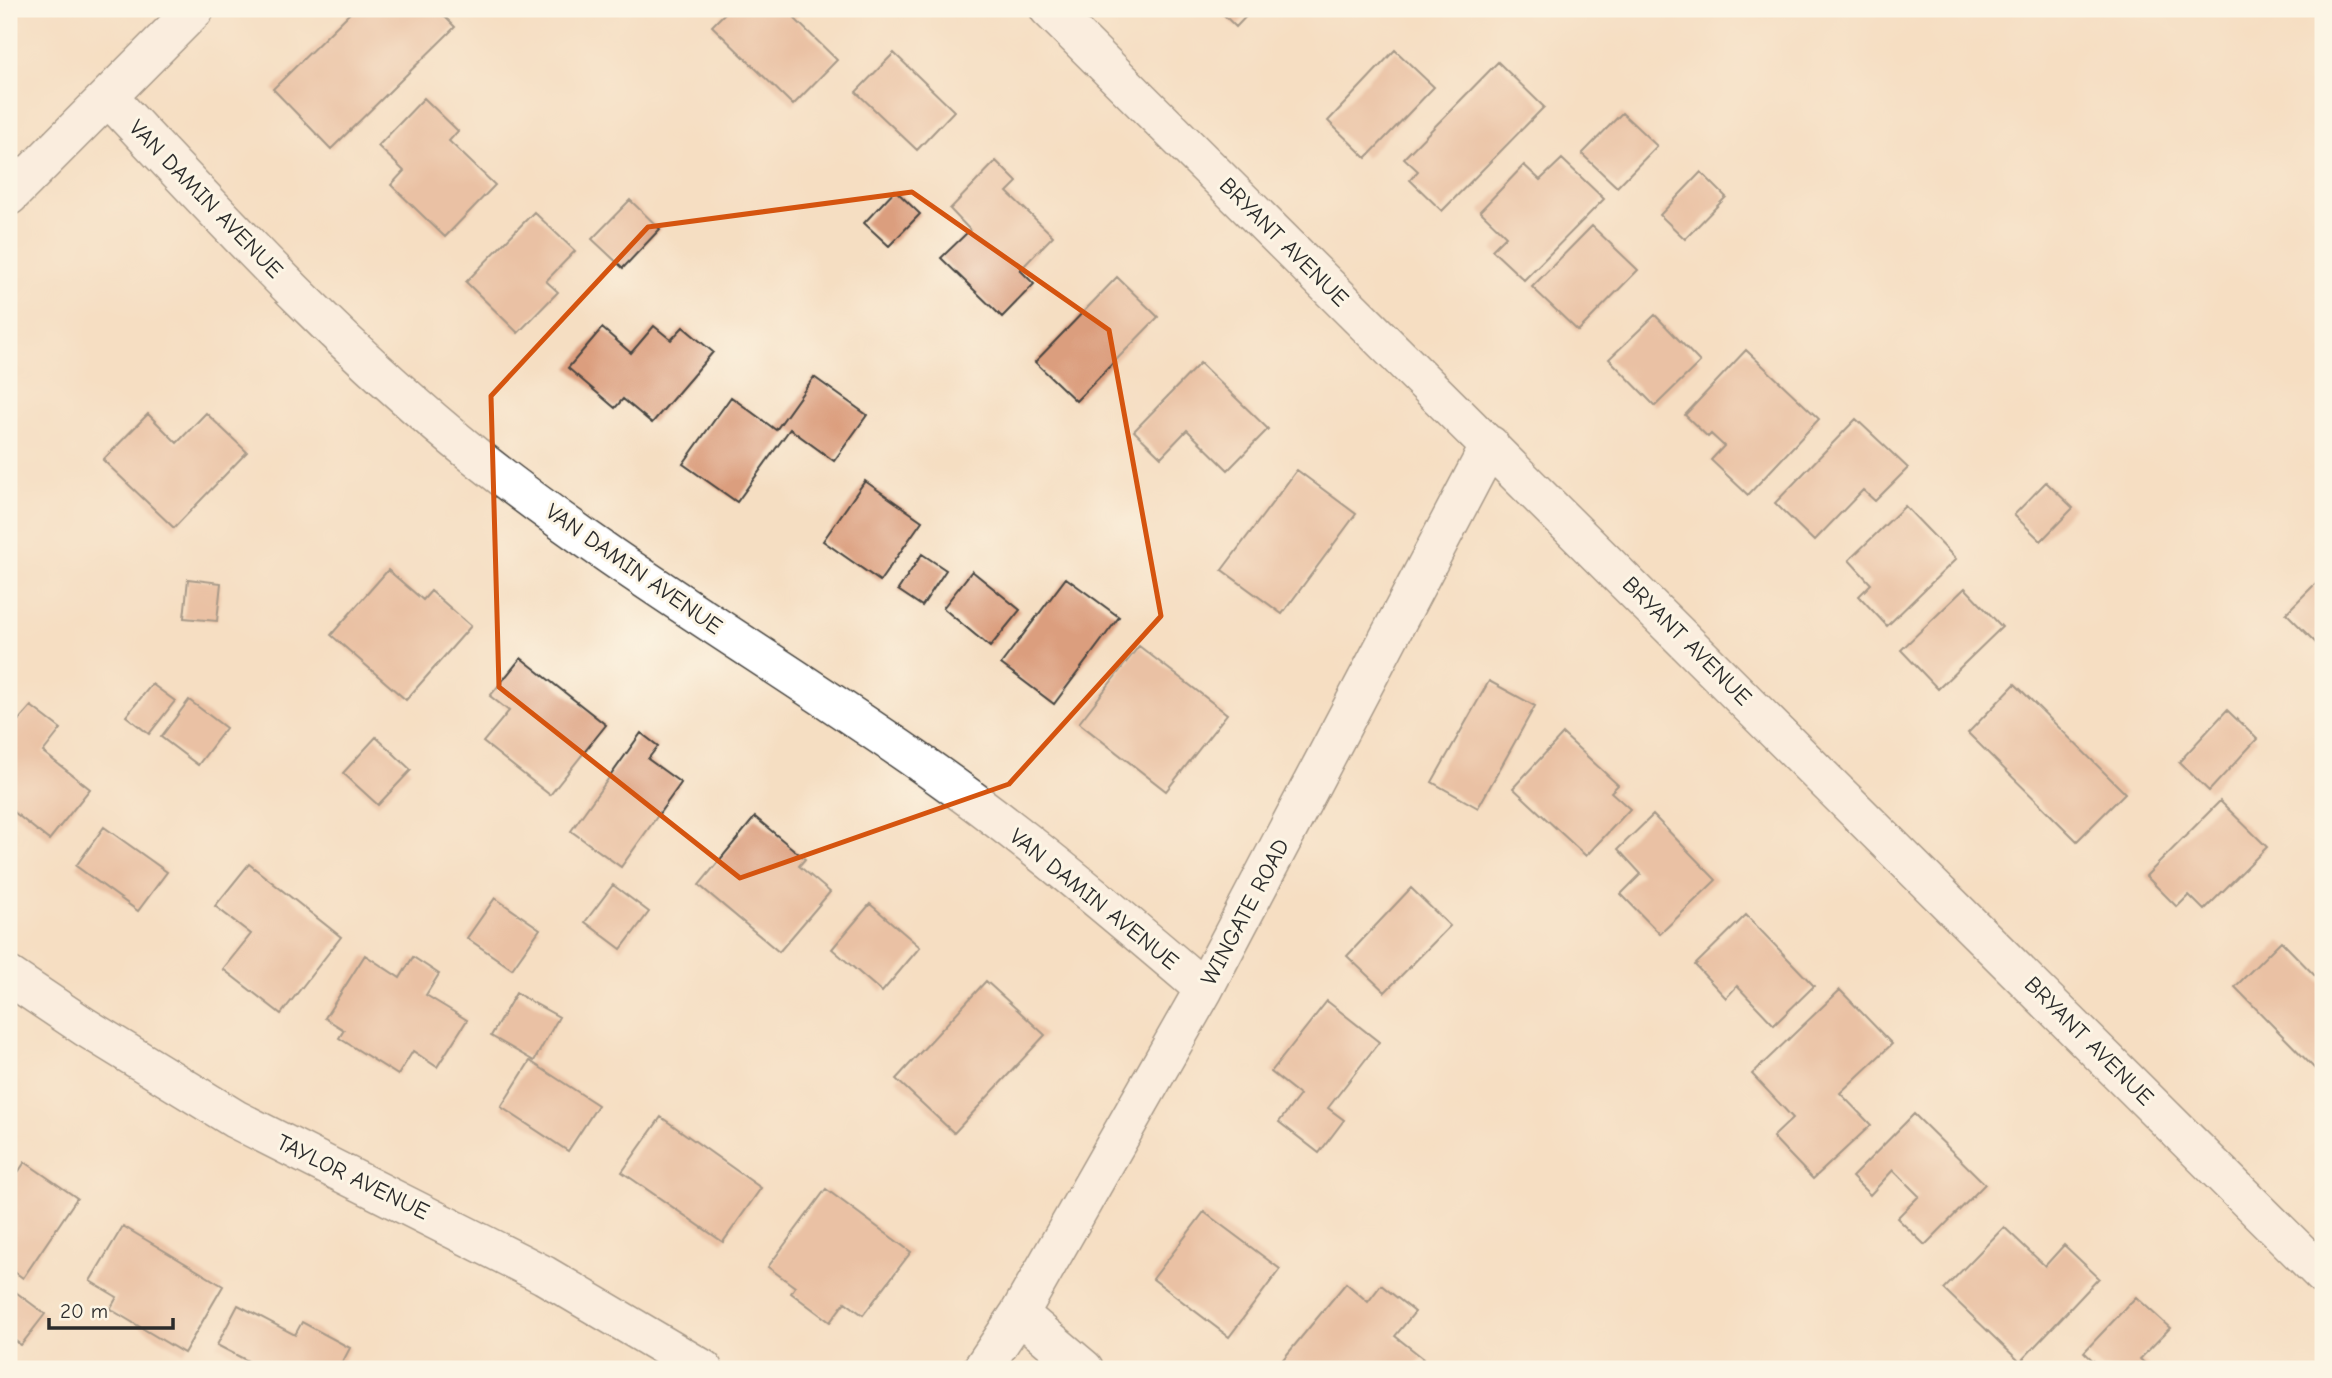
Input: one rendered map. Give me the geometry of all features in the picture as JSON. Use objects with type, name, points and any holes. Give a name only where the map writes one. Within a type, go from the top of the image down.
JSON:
[{"type":"street","points":[[9,196],[195,9]]},
{"type":"street","name":"BRYANT AVENUE","points":[[1049,9],[2323,1275]]},
{"type":"street","name":"VAN DAMIN AVENUE","points":[[108,97],[252,249],[358,355],[475,455],[599,548],[933,772],[1083,888],[1204,989]]},
{"type":"street","name":"WINGATE ROAD","points":[[982,1369],[1019,1314],[1204,989],[1490,445]]},
{"type":"street","name":"TAYLOR AVENUE","points":[[9,976],[85,1027],[235,1119],[544,1275],[703,1369]]},
{"type":"street","points":[[1019,1314],[1084,1369]]},
{"type":"highlighted area","points":[[912,192],[1109,330],[1161,616],[1009,784],[740,878],[499,687],[491,396],[648,227]]},
{"type":"building","points":[[354,9],[419,9],[423,12],[426,9],[437,9],[455,27],[331,149],[273,89]]},
{"type":"building","points":[[729,9],[804,9],[795,19],[837,60],[793,105],[712,26]]},
{"type":"building","points":[[1218,9],[1253,9],[1236,27]]},
{"type":"building","points":[[1395,50],[1434,87],[1366,158],[1328,121]]},
{"type":"building","points":[[894,53],[954,111],[917,150],[856,92]]},
{"type":"building","points":[[1498,62],[1544,107],[1442,211],[1410,180],[1418,171],[1404,158]]},
{"type":"building","points":[[424,98],[458,131],[449,141],[495,185],[445,237],[391,185],[404,171],[378,146]]},
{"type":"building","points":[[1622,113],[1657,146],[1617,187],[1582,154]]},
{"type":"building","points":[[1562,159],[1604,199],[1524,280],[1492,250],[1506,236],[1480,211],[1524,165],[1540,180]]},
{"type":"building","points":[[996,161],[1017,182],[1007,192],[1053,236],[1020,270],[1034,284],[1002,317],[941,258],[970,230],[950,209]]},
{"type":"building","points":[[1701,172],[1726,197],[1685,239],[1660,215]]},
{"type":"building","points":[[895,190],[920,214],[889,246],[864,223]]},
{"type":"building","points":[[630,200],[660,229],[623,268],[592,239]]},
{"type":"building","points":[[534,212],[575,251],[546,281],[558,292],[518,333],[466,282]]},
{"type":"building","points":[[1592,226],[1638,270],[1578,331],[1532,287]]},
{"type":"building","points":[[1117,277],[1158,317],[1076,401],[1035,362]]},
{"type":"building","points":[[1655,315],[1700,362],[1655,406],[1609,359]]},
{"type":"building","points":[[654,326],[671,340],[683,327],[713,352],[652,423],[623,399],[615,408],[568,368],[602,328],[631,353]]},
{"type":"building","points":[[1746,350],[1819,419],[1748,495],[1711,460],[1724,446],[1711,434],[1708,437],[1685,415]]},
{"type":"building","points":[[1200,363],[1268,429],[1228,470],[1187,430],[1161,457],[1134,431]]},
{"type":"building","points":[[814,377],[867,415],[834,461],[790,429],[737,502],[683,464],[731,397],[776,430]]},
{"type":"building","points":[[206,413],[247,452],[174,528],[103,460],[148,414],[177,443]]},
{"type":"building","points":[[1856,419],[1908,468],[1875,501],[1863,490],[1814,541],[1775,503]]},
{"type":"building","points":[[1297,470],[1356,514],[1282,614],[1222,570]]},
{"type":"building","points":[[865,481],[922,521],[880,581],[823,541]]},
{"type":"building","points":[[2046,482],[2073,508],[2041,541],[2014,515]]},
{"type":"building","points":[[1905,506],[1956,559],[1887,626],[1859,596],[1871,584],[1849,560]]},
{"type":"building","points":[[922,554],[946,570],[922,606],[898,590]]},
{"type":"building","points":[[388,570],[423,600],[431,591],[471,626],[406,700],[331,635]]},
{"type":"building","points":[[972,571],[1020,610],[990,647],[943,608]]},
{"type":"building","points":[[1066,578],[1119,617],[1054,704],[1001,664]]},
{"type":"building","points":[[188,579],[221,583],[217,621],[184,618]]},
{"type":"building","points":[[2319,580],[2323,585],[2323,650],[2286,613]]},
{"type":"building","points":[[1965,588],[2002,627],[1938,689],[1901,650]]},
{"type":"building","points":[[1139,646],[1227,714],[1166,791],[1079,723]]},
{"type":"building","points":[[521,658],[606,725],[550,795],[483,742],[509,711],[490,696]]},
{"type":"building","points":[[1489,681],[1535,706],[1478,808],[1432,782]]},
{"type":"building","points":[[152,684],[175,701],[149,734],[126,716]]},
{"type":"building","points":[[2015,684],[2125,793],[2077,841],[1968,733]]},
{"type":"building","points":[[189,700],[226,728],[198,765],[161,737]]},
{"type":"building","points":[[31,706],[61,729],[43,752],[90,789],[49,840],[9,808],[9,716],[17,722]]},
{"type":"building","points":[[2227,710],[2257,739],[2209,791],[2179,762]]},
{"type":"building","points":[[641,733],[658,746],[648,759],[681,783],[621,867],[571,831]]},
{"type":"building","points":[[1563,734],[1618,785],[1611,792],[1630,809],[1586,856],[1513,788]]},
{"type":"building","points":[[376,737],[411,770],[378,805],[343,773]]},
{"type":"building","points":[[2220,801],[2267,847],[2204,910],[2189,895],[2177,907],[2146,876]]},
{"type":"building","points":[[1653,815],[1716,880],[1660,934],[1621,894],[1641,874],[1618,849]]},
{"type":"building","points":[[755,817],[805,859],[799,866],[830,892],[779,952],[699,885]]},
{"type":"building","points":[[104,827],[167,872],[138,911],[76,866]]},
{"type":"building","points":[[249,864],[341,937],[281,1014],[223,969],[251,934],[215,906]]},
{"type":"building","points":[[613,885],[649,912],[621,949],[585,922]]},
{"type":"building","points":[[1411,888],[1450,926],[1385,992],[1347,956]]},
{"type":"building","points":[[495,898],[540,929],[512,969],[467,938]]},
{"type":"building","points":[[870,904],[920,947],[882,992],[832,949]]},
{"type":"building","points":[[1746,915],[1814,986],[1774,1025],[1737,986],[1726,998],[1695,965]]},
{"type":"building","points":[[2281,941],[2323,984],[2323,1069],[2319,1073],[2235,987]]},
{"type":"building","points":[[365,955],[400,978],[413,957],[439,974],[426,995],[467,1020],[437,1067],[413,1051],[398,1075],[339,1038],[344,1030],[325,1018]]},
{"type":"building","points":[[986,981],[1045,1035],[954,1133],[896,1079]]},
{"type":"building","points":[[1840,990],[1892,1044],[1840,1093],[1871,1125],[1813,1179],[1773,1137],[1793,1118],[1752,1074]]},
{"type":"building","points":[[516,993],[559,1017],[534,1061],[491,1036]]},
{"type":"building","points":[[1327,1001],[1379,1042],[1328,1108],[1344,1120],[1319,1153],[1279,1122],[1300,1095],[1271,1072]]},
{"type":"building","points":[[530,1061],[598,1105],[568,1151],[501,1107]]},
{"type":"building","points":[[1914,1114],[1985,1184],[1925,1245],[1897,1218],[1919,1196],[1893,1170],[1870,1195],[1852,1177]]},
{"type":"building","points":[[661,1117],[761,1188],[723,1242],[622,1172]]},
{"type":"building","points":[[25,1162],[77,1198],[23,1278],[9,1268],[9,1186]]},
{"type":"building","points":[[826,1189],[911,1252],[863,1315],[845,1302],[830,1322],[791,1293],[795,1287],[768,1267]]},
{"type":"building","points":[[1204,1212],[1280,1269],[1229,1337],[1153,1279]]},
{"type":"building","points":[[123,1226],[223,1286],[184,1353],[110,1309],[117,1297],[90,1281]]},
{"type":"building","points":[[2004,1227],[2045,1266],[2064,1245],[2099,1278],[2020,1362],[1944,1289]]},
{"type":"building","points":[[1346,1283],[1368,1302],[1381,1285],[1415,1312],[1395,1336],[1423,1358],[1413,1369],[1275,1369]]},
{"type":"building","points":[[9,1287],[45,1314],[21,1345],[9,1336]]},
{"type":"building","points":[[2136,1297],[2170,1328],[2140,1359],[2151,1369],[2102,1369],[2084,1352]]},
{"type":"building","points":[[238,1305],[295,1335],[302,1322],[350,1348],[339,1369],[263,1369],[217,1345]]}]
